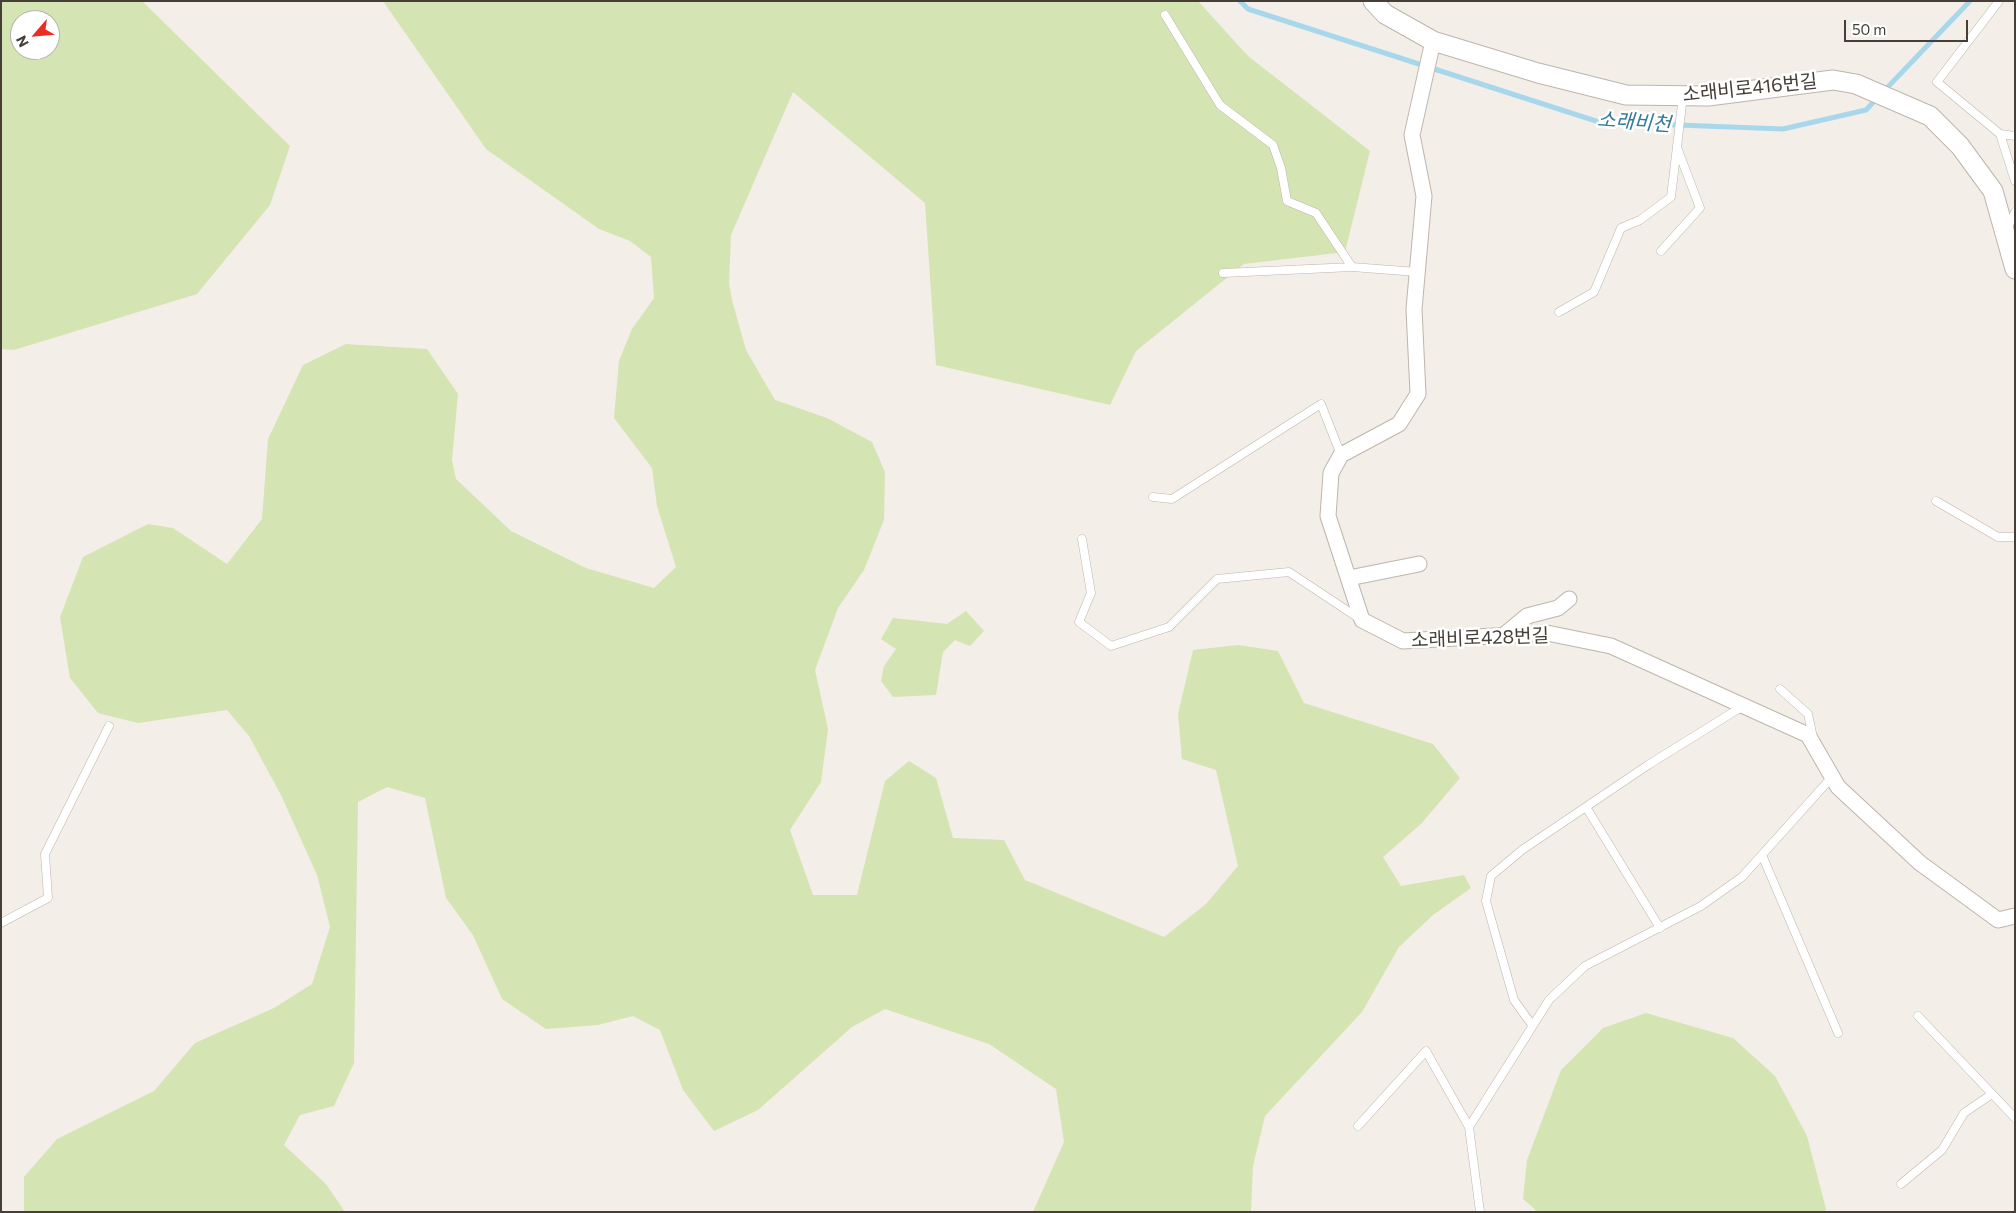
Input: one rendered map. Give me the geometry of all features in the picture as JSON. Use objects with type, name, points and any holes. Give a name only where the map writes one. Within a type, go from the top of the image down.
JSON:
[{"type":"street","name":"소래비로416번길","points":[[1373,1],[1385,14],[1432,48],[1626,95],[1682,105],[1708,96],[1833,80],[1856,84],[1930,116],[1960,146],[1993,191],[2015,269]]},
{"type":"street","points":[[1362,620],[1328,516],[1331,473],[1341,455],[1400,424],[1418,394],[1414,309],[1424,196],[1412,135],[1432,48]]},
{"type":"street","points":[[1349,578],[1419,564]]},
{"type":"street","points":[[1503,636],[1527,616],[1558,608],[1568,599]]},
{"type":"street","name":"소래비로428번길","points":[[1362,620],[1403,641],[1547,633],[1611,646],[1808,735],[1838,787],[1920,863],[1998,920],[2015,916]]},
{"type":"lane","points":[[1999,1],[1937,82],[2000,134],[2015,136]]},
{"type":"lane","points":[[1165,15],[1220,104],[1273,145],[1281,168],[1287,202],[1316,213],[1352,267]]},
{"type":"lane","points":[[1559,312],[1594,292],[1621,228],[1640,220],[1671,197],[1682,105]]},
{"type":"lane","points":[[2000,134],[2015,181]]},
{"type":"lane","points":[[1661,251],[1700,208],[1677,148]]},
{"type":"lane","points":[[2005,233],[2015,212]]},
{"type":"lane","points":[[1222,273],[1352,267],[1417,272]]},
{"type":"lane","points":[[1153,497],[1172,499],[1321,404],[1341,455]]},
{"type":"lane","points":[[1936,501],[1998,538],[2015,537]]},
{"type":"lane","points":[[1082,538],[1091,592],[1079,622],[1111,646],[1170,627],[1218,579],[1289,572],[1362,620]]},
{"type":"lane","points":[[1780,689],[1808,714],[1816,749]]},
{"type":"lane","points":[[1532,1025],[1514,1000],[1486,902],[1490,876],[1522,850],[1743,706]]},
{"type":"lane","points":[[1,923],[48,898],[45,854],[109,726]]},
{"type":"lane","points":[[1469,1126],[1532,1025],[1550,1000],[1585,966],[1701,906],[1742,877],[1832,777]]},
{"type":"lane","points":[[1586,807],[1660,928]]},
{"type":"lane","points":[[1762,855],[1838,1033]]},
{"type":"lane","points":[[1918,1016],[2015,1118]]},
{"type":"lane","points":[[1358,1126],[1426,1051],[1469,1126],[1480,1212]]},
{"type":"lane","points":[[1901,1184],[1942,1150],[1964,1113],[1992,1094]]},
{"type":"green space","points":[[1,1],[142,1],[290,146],[270,205],[197,294],[14,350],[1,349]]},
{"type":"green space","points":[[383,1],[1198,1],[1248,56],[1370,151],[1345,252],[1244,264],[1136,351],[1110,405],[936,365],[925,203],[793,92],[731,235],[729,283],[732,300],[746,350],[775,400],[827,418],[872,442],[885,472],[884,520],[864,570],[838,608],[815,670],[828,729],[821,782],[790,830],[813,895],[857,895],[885,781],[909,761],[936,778],[953,838],[1004,840],[1025,880],[1164,937],[1206,904],[1238,866],[1216,770],[1182,759],[1178,714],[1193,650],[1238,645],[1278,651],[1304,703],[1433,744],[1460,778],[1421,824],[1383,857],[1401,886],[1464,875],[1471,888],[1433,915],[1399,947],[1362,1012],[1265,1116],[1253,1166],[1251,1212],[1033,1212],[1064,1142],[1056,1089],[989,1044],[885,1009],[852,1027],[758,1110],[714,1131],[683,1090],[660,1030],[633,1016],[598,1025],[546,1029],[502,999],[473,935],[446,898],[425,798],[387,787],[358,802],[354,1063],[334,1106],[300,1115],[284,1145],[326,1184],[345,1212],[24,1212],[24,1177],[57,1139],[154,1091],[195,1043],[274,1008],[312,984],[330,927],[317,875],[281,795],[249,736],[227,710],[138,723],[98,713],[70,678],[60,617],[83,557],[148,524],[173,528],[227,564],[262,519],[268,439],[303,365],[346,344],[427,349],[458,394],[452,460],[456,479],[511,531],[586,568],[654,588],[676,567],[657,506],[652,468],[614,418],[619,361],[632,329],[654,298],[651,257],[630,241],[599,229],[486,149]]},
{"type":"green space","points":[[966,611],[984,631],[970,646],[955,640],[943,652],[936,695],[893,697],[881,681],[884,666],[896,649],[881,639],[893,618],[947,624]]},
{"type":"green space","points":[[1646,1013],[1733,1038],[1775,1076],[1807,1136],[1826,1209],[1824,1212],[1538,1212],[1523,1199],[1527,1160],[1561,1070],[1603,1028]]},
{"type":"waterway","name":"소래비천","points":[[1240,1],[1248,9],[1599,122],[1783,129],[1866,110],[1878,97]]},
{"type":"waterway","name":"소래비천","points":[[1884,91],[1970,1]]}]
